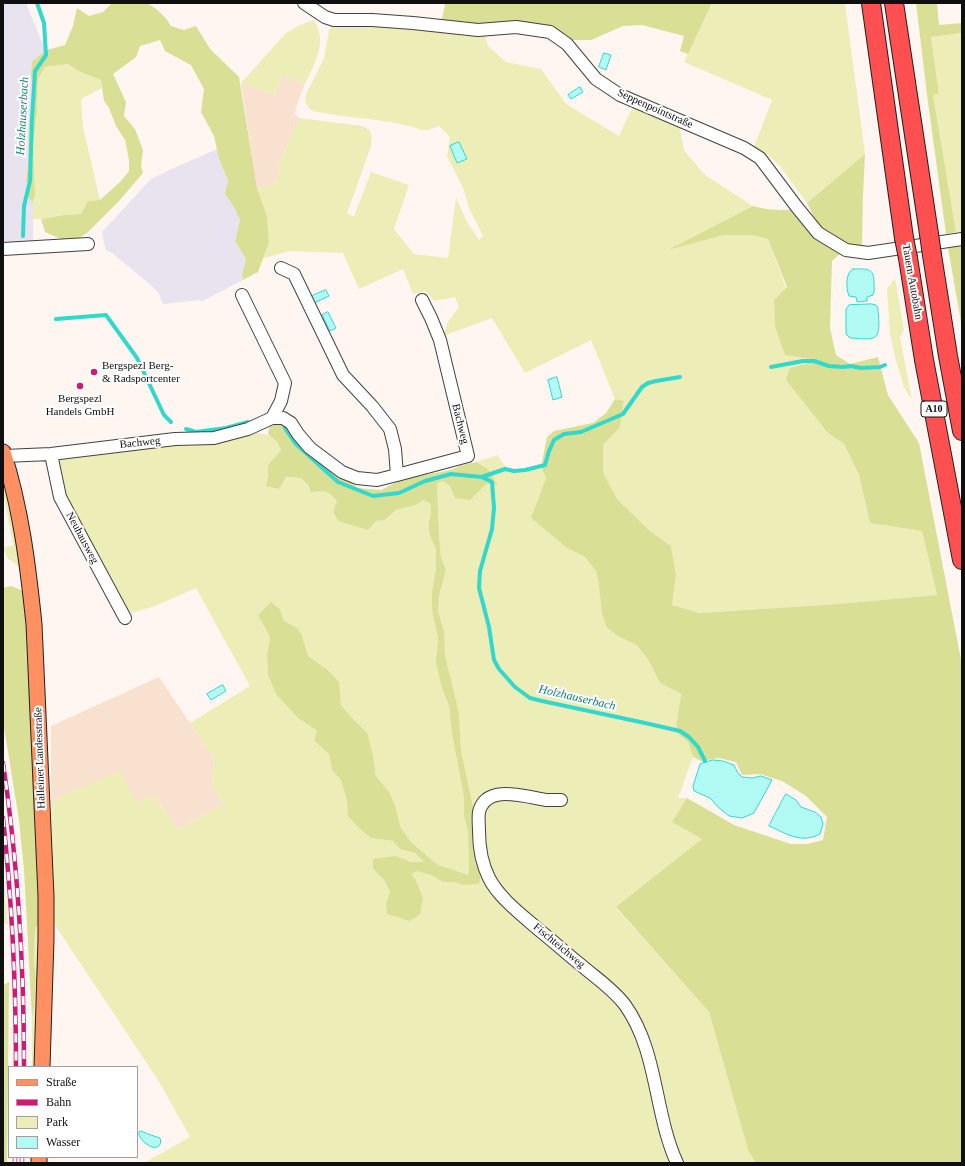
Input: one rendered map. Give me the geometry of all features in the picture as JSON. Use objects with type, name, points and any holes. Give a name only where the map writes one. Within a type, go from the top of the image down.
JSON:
[{"type":"highway","name":"Tauern Autobahn","points":[[871,3],[904,238],[926,368],[962,560]]},
{"type":"highway","name":"A10","points":[[894,3],[932,255],[962,431]]},
{"type":"main road","name":"Halleiner Landesstraße","points":[[4,454],[24,543],[34,624],[46,932],[42,1066]]},
{"type":"street","name":"Seppenpointstraße","points":[[304,3],[325,17],[334,20],[372,20],[478,30],[516,26],[550,32],[567,44],[596,79],[620,95],[744,148],[760,158],[818,233],[846,250],[868,253],[962,239]]},
{"type":"street","points":[[3,249],[88,244]]},
{"type":"street","points":[[281,268],[294,274],[343,375],[372,406],[390,430],[395,449],[397,476]]},
{"type":"street","points":[[242,295],[285,383],[281,402],[272,418]]},
{"type":"street","name":"Bachweg","points":[[4,454],[51,454],[175,439],[214,438],[248,429],[272,418],[283,418],[291,423],[310,448],[342,472],[357,478],[376,480],[397,476],[468,456],[440,340],[422,300]]},
{"type":"street","name":"Neuhausweg","points":[[51,454],[60,497],[125,618]]},
{"type":"street","name":"Fischteichweg","points":[[561,800],[546,800],[510,794],[492,796],[484,803],[479,812],[479,836],[483,864],[489,878],[497,890],[520,913],[580,965],[615,992],[626,1006],[637,1024],[648,1055],[660,1108],[673,1155],[677,1163]]},
{"type":"shaded area","points":[[3,3],[26,3],[42,42],[47,50],[32,61],[31,75],[33,99],[29,125],[26,180],[29,199],[33,202],[33,243],[3,245]]},
{"type":"shaded area","points":[[282,75],[305,84],[297,104],[295,114],[299,118],[279,165],[278,178],[274,184],[257,188],[241,83],[276,95]]},
{"type":"shaded area","points":[[217,149],[219,159],[228,180],[225,194],[234,207],[240,220],[235,241],[246,259],[242,275],[243,280],[201,302],[200,300],[163,304],[158,292],[112,253],[106,250],[102,232],[151,179]]},
{"type":"shaded area","points":[[159,677],[214,759],[212,786],[224,804],[178,829],[153,795],[138,803],[54,801],[51,808],[51,726]]},
{"type":"green space","points":[[133,2],[149,4],[167,19],[171,26],[184,30],[196,26],[210,49],[239,77],[257,188],[267,216],[269,243],[258,272],[243,280],[242,275],[246,259],[235,241],[240,220],[234,207],[225,194],[228,180],[219,159],[214,136],[201,112],[204,89],[191,65],[165,51],[160,40],[140,46],[136,57],[113,74],[126,102],[124,116],[135,129],[143,150],[141,166],[143,173],[119,201],[87,233],[77,239],[63,240],[45,232],[41,219],[81,214],[88,201],[100,200],[120,182],[129,171],[129,160],[125,140],[116,126],[109,108],[104,101],[101,80],[78,71],[68,64],[45,67],[38,79],[37,111],[33,145],[35,195],[33,202],[29,199],[26,180],[29,125],[33,99],[31,75],[32,61],[47,50],[65,45],[73,26],[77,8],[89,16],[103,12],[112,3]]},
{"type":"green space","points":[[444,3],[712,3],[688,54],[680,51],[684,36],[642,25],[623,26],[591,40],[551,39],[528,34],[493,34],[441,23],[445,5]]},
{"type":"green space","points":[[712,3],[845,3],[865,154],[807,203],[780,166],[768,155],[754,147],[772,100],[684,62]]},
{"type":"green space","points":[[916,3],[937,3],[939,25],[962,23],[962,33],[931,37],[939,94],[933,95],[956,232],[946,234],[927,95]]},
{"type":"green space","points":[[314,20],[320,36],[320,44],[316,60],[305,84],[282,75],[276,95],[241,83],[286,33],[300,25]]},
{"type":"green space","points":[[333,26],[401,26],[485,35],[488,46],[506,62],[541,69],[566,104],[619,136],[633,106],[679,125],[684,150],[705,175],[753,206],[671,249],[724,235],[753,235],[768,239],[812,359],[809,363],[790,368],[828,433],[844,444],[859,475],[870,523],[922,531],[937,595],[838,604],[698,613],[672,605],[676,575],[671,546],[650,531],[617,499],[603,472],[603,445],[620,427],[624,402],[615,399],[591,340],[525,373],[492,318],[443,336],[448,322],[459,307],[455,297],[434,301],[426,291],[413,294],[403,269],[359,289],[343,253],[290,251],[264,258],[269,243],[267,216],[257,188],[274,184],[278,178],[279,165],[299,118],[363,126],[369,130],[372,136],[371,146],[347,214],[354,216],[371,172],[409,185],[394,229],[414,254],[448,258],[456,197],[466,220],[479,240],[483,236],[469,208],[463,188],[447,156],[450,137],[439,126],[429,130],[422,130],[391,122],[312,111],[308,107],[305,101],[306,94],[324,58],[329,30]]},
{"type":"green space","points":[[962,33],[962,232],[956,232],[933,95],[939,94],[931,37]]},
{"type":"green space","points":[[68,64],[78,71],[101,80],[102,88],[81,99],[83,127],[100,200],[88,201],[81,214],[33,219],[33,202],[35,195],[33,145],[37,111],[38,79],[45,67]]},
{"type":"green space","points":[[865,154],[862,247],[833,238],[823,231],[807,203]]},
{"type":"green space","points":[[753,206],[774,210],[795,209],[841,253],[832,261],[830,328],[836,355],[850,364],[878,357],[888,395],[919,443],[962,665],[962,1163],[756,1163],[748,1150],[709,1012],[616,907],[702,839],[672,822],[687,798],[734,825],[791,844],[807,844],[823,840],[827,817],[806,796],[782,781],[760,774],[742,775],[736,762],[719,758],[701,761],[693,757],[688,742],[676,732],[681,694],[660,683],[649,661],[637,645],[618,636],[607,628],[602,613],[596,571],[585,557],[567,548],[531,518],[546,478],[541,467],[547,437],[554,431],[593,423],[606,413],[615,399],[624,401],[620,427],[603,445],[603,472],[617,499],[650,531],[671,546],[676,575],[672,605],[699,613],[838,604],[937,595],[922,531],[870,523],[859,475],[844,444],[828,433],[786,380],[790,368],[809,363],[812,359],[785,355],[775,326],[774,300],[787,287],[768,239],[753,235],[724,235],[668,250]]},
{"type":"green space","points":[[962,246],[962,328],[948,248]]},
{"type":"green space","points":[[895,278],[904,330],[900,337],[912,400],[904,387],[890,334],[887,289]]},
{"type":"green space","points":[[270,424],[283,425],[290,429],[345,479],[358,488],[381,490],[403,479],[451,470],[462,465],[477,462],[490,471],[497,485],[486,484],[470,500],[455,498],[450,486],[443,481],[437,483],[441,557],[446,570],[439,596],[438,612],[444,631],[445,655],[459,713],[461,751],[474,811],[474,850],[478,859],[481,878],[479,884],[464,885],[454,882],[443,882],[431,875],[417,871],[411,874],[415,879],[423,898],[420,914],[410,921],[387,914],[386,903],[390,892],[385,881],[373,869],[373,859],[396,856],[411,862],[424,862],[415,853],[400,849],[393,841],[371,838],[348,816],[347,801],[341,780],[332,770],[329,754],[314,741],[317,731],[298,718],[276,694],[268,675],[267,655],[270,637],[258,615],[271,602],[280,609],[284,621],[297,628],[302,635],[308,656],[328,670],[339,682],[341,705],[367,733],[376,776],[389,792],[396,808],[400,826],[411,842],[438,865],[469,875],[468,831],[464,816],[464,797],[452,734],[449,706],[442,688],[436,663],[438,638],[432,610],[432,592],[436,568],[436,550],[429,533],[431,504],[423,500],[416,505],[396,510],[385,520],[376,521],[368,530],[338,521],[333,511],[337,501],[331,494],[320,491],[311,492],[309,486],[301,478],[286,477],[279,489],[266,486],[268,465],[281,450],[277,442],[268,434]]},
{"type":"green space","points":[[252,433],[270,436],[281,450],[268,465],[268,477],[301,478],[309,486],[326,491],[337,501],[333,511],[376,521],[386,520],[396,510],[416,505],[423,500],[431,504],[429,533],[436,550],[432,610],[438,638],[437,649],[442,688],[449,706],[452,734],[464,797],[464,816],[468,831],[469,875],[438,865],[411,842],[400,826],[396,808],[389,793],[376,776],[373,756],[353,719],[341,705],[339,682],[328,670],[308,656],[302,635],[297,628],[284,621],[280,609],[258,615],[270,637],[267,655],[268,675],[277,694],[298,718],[317,731],[314,741],[329,754],[332,770],[341,779],[347,801],[349,816],[361,830],[371,838],[393,841],[400,849],[415,853],[424,862],[411,862],[396,856],[373,869],[385,881],[390,892],[386,903],[415,879],[410,874],[417,870],[431,875],[443,882],[454,882],[464,885],[479,884],[481,878],[512,911],[611,992],[638,1033],[674,1163],[144,1163],[190,1137],[158,1080],[55,925],[51,808],[54,801],[65,794],[120,771],[137,803],[153,795],[178,829],[224,804],[212,786],[214,759],[190,723],[250,686],[196,588],[155,606],[128,614],[63,497],[57,457],[212,443]]},
{"type":"green space","points":[[497,455],[509,471],[541,467],[546,478],[531,518],[567,548],[585,557],[596,571],[607,628],[618,636],[637,645],[649,661],[660,683],[681,694],[678,714],[693,757],[678,798],[687,798],[672,822],[702,839],[616,908],[709,1012],[748,1150],[756,1163],[681,1163],[636,1017],[543,931],[496,883],[486,865],[483,816],[490,803],[506,797],[560,807],[561,800],[559,794],[527,793],[509,790],[474,811],[461,751],[459,713],[445,655],[444,631],[438,612],[439,596],[446,570],[441,557],[437,483],[443,481],[450,486],[486,484],[496,485],[490,471],[477,462]]},
{"type":"green space","points":[[3,473],[14,522],[21,568],[7,558],[4,548],[13,545],[3,492]]},
{"type":"green space","points":[[11,586],[24,592],[27,624],[40,924],[35,928],[34,962],[36,979],[32,1017],[24,870],[19,820],[3,721],[3,588]]},
{"type":"green space","points":[[3,870],[8,925],[3,922]]},
{"type":"green space","points":[[40,924],[36,1066],[32,1066],[32,1017],[36,979],[34,962],[35,928]]},
{"type":"green space","points":[[9,982],[7,1163],[3,1163],[3,985]]},
{"type":"water","points":[[604,53],[611,55],[606,70],[599,67]]},
{"type":"water","points":[[580,87],[583,92],[571,99],[568,95]]},
{"type":"water","points":[[459,142],[467,159],[457,163],[450,146]]},
{"type":"water","points":[[853,269],[865,269],[871,271],[873,274],[874,292],[873,295],[867,297],[867,301],[857,302],[856,297],[849,296],[847,289],[847,277]]},
{"type":"water","points":[[326,290],[329,296],[314,303],[312,296]]},
{"type":"water","points":[[849,305],[876,305],[878,308],[878,334],[873,338],[868,339],[850,338],[846,334],[846,309]]},
{"type":"water","points":[[328,312],[336,328],[330,331],[322,315]]},
{"type":"water","points":[[557,377],[562,397],[553,400],[548,380]]},
{"type":"water","points":[[223,685],[226,691],[211,700],[207,694]]},
{"type":"water","points":[[713,760],[723,761],[734,765],[742,777],[752,778],[761,776],[772,780],[754,813],[742,818],[729,816],[710,798],[694,791],[693,786],[700,764]]},
{"type":"water","points":[[786,794],[796,800],[801,807],[815,812],[821,817],[823,824],[820,834],[813,837],[800,838],[788,835],[769,826]]},
{"type":"water","points":[[141,1131],[160,1138],[161,1141],[158,1147],[151,1147],[145,1143],[139,1135],[139,1132]]},
{"type":"waterway","name":"Holzhauserbach","points":[[23,236],[24,206],[30,181],[35,71],[46,55],[44,23],[37,3]]},
{"type":"waterway","name":"Holzhauserbach","points":[[56,319],[106,315],[137,358],[164,415],[171,422]]},
{"type":"waterway","name":"Holzhauserbach","points":[[771,367],[803,361],[814,361],[829,366],[851,366],[861,368],[880,367],[885,365]]},
{"type":"waterway","name":"Holzhauserbach","points":[[285,428],[296,444],[338,482],[373,496],[399,493],[425,481],[451,474],[482,477],[505,469],[514,471],[525,470],[545,465],[554,440],[564,434],[581,432],[623,414],[642,387],[648,383],[680,377]]},
{"type":"waterway","name":"Holzhauserbach","points":[[186,429],[196,432],[226,428],[248,422]]},
{"type":"waterway","name":"Holzhauserbach","points":[[482,477],[492,482],[494,508],[492,529],[480,571],[479,588],[489,627],[494,660],[499,669],[515,687],[530,698],[680,731],[689,737],[698,747],[705,761]]},
{"type":"railway","points":[[3,763],[13,839],[19,915],[23,991],[24,1066]]},
{"type":"railway","points":[[3,818],[13,942],[16,1066]]},
{"type":"railway","points":[[15,1158],[15,1163]]},
{"type":"railway","points":[[22,1158],[22,1163]]},
{"type":"place","name":"Bergspezl Berg- & Radsportcenter","points":[[94,372]]},
{"type":"place","name":"Bergspezl Handels GmbH","points":[[80,386]]}]
